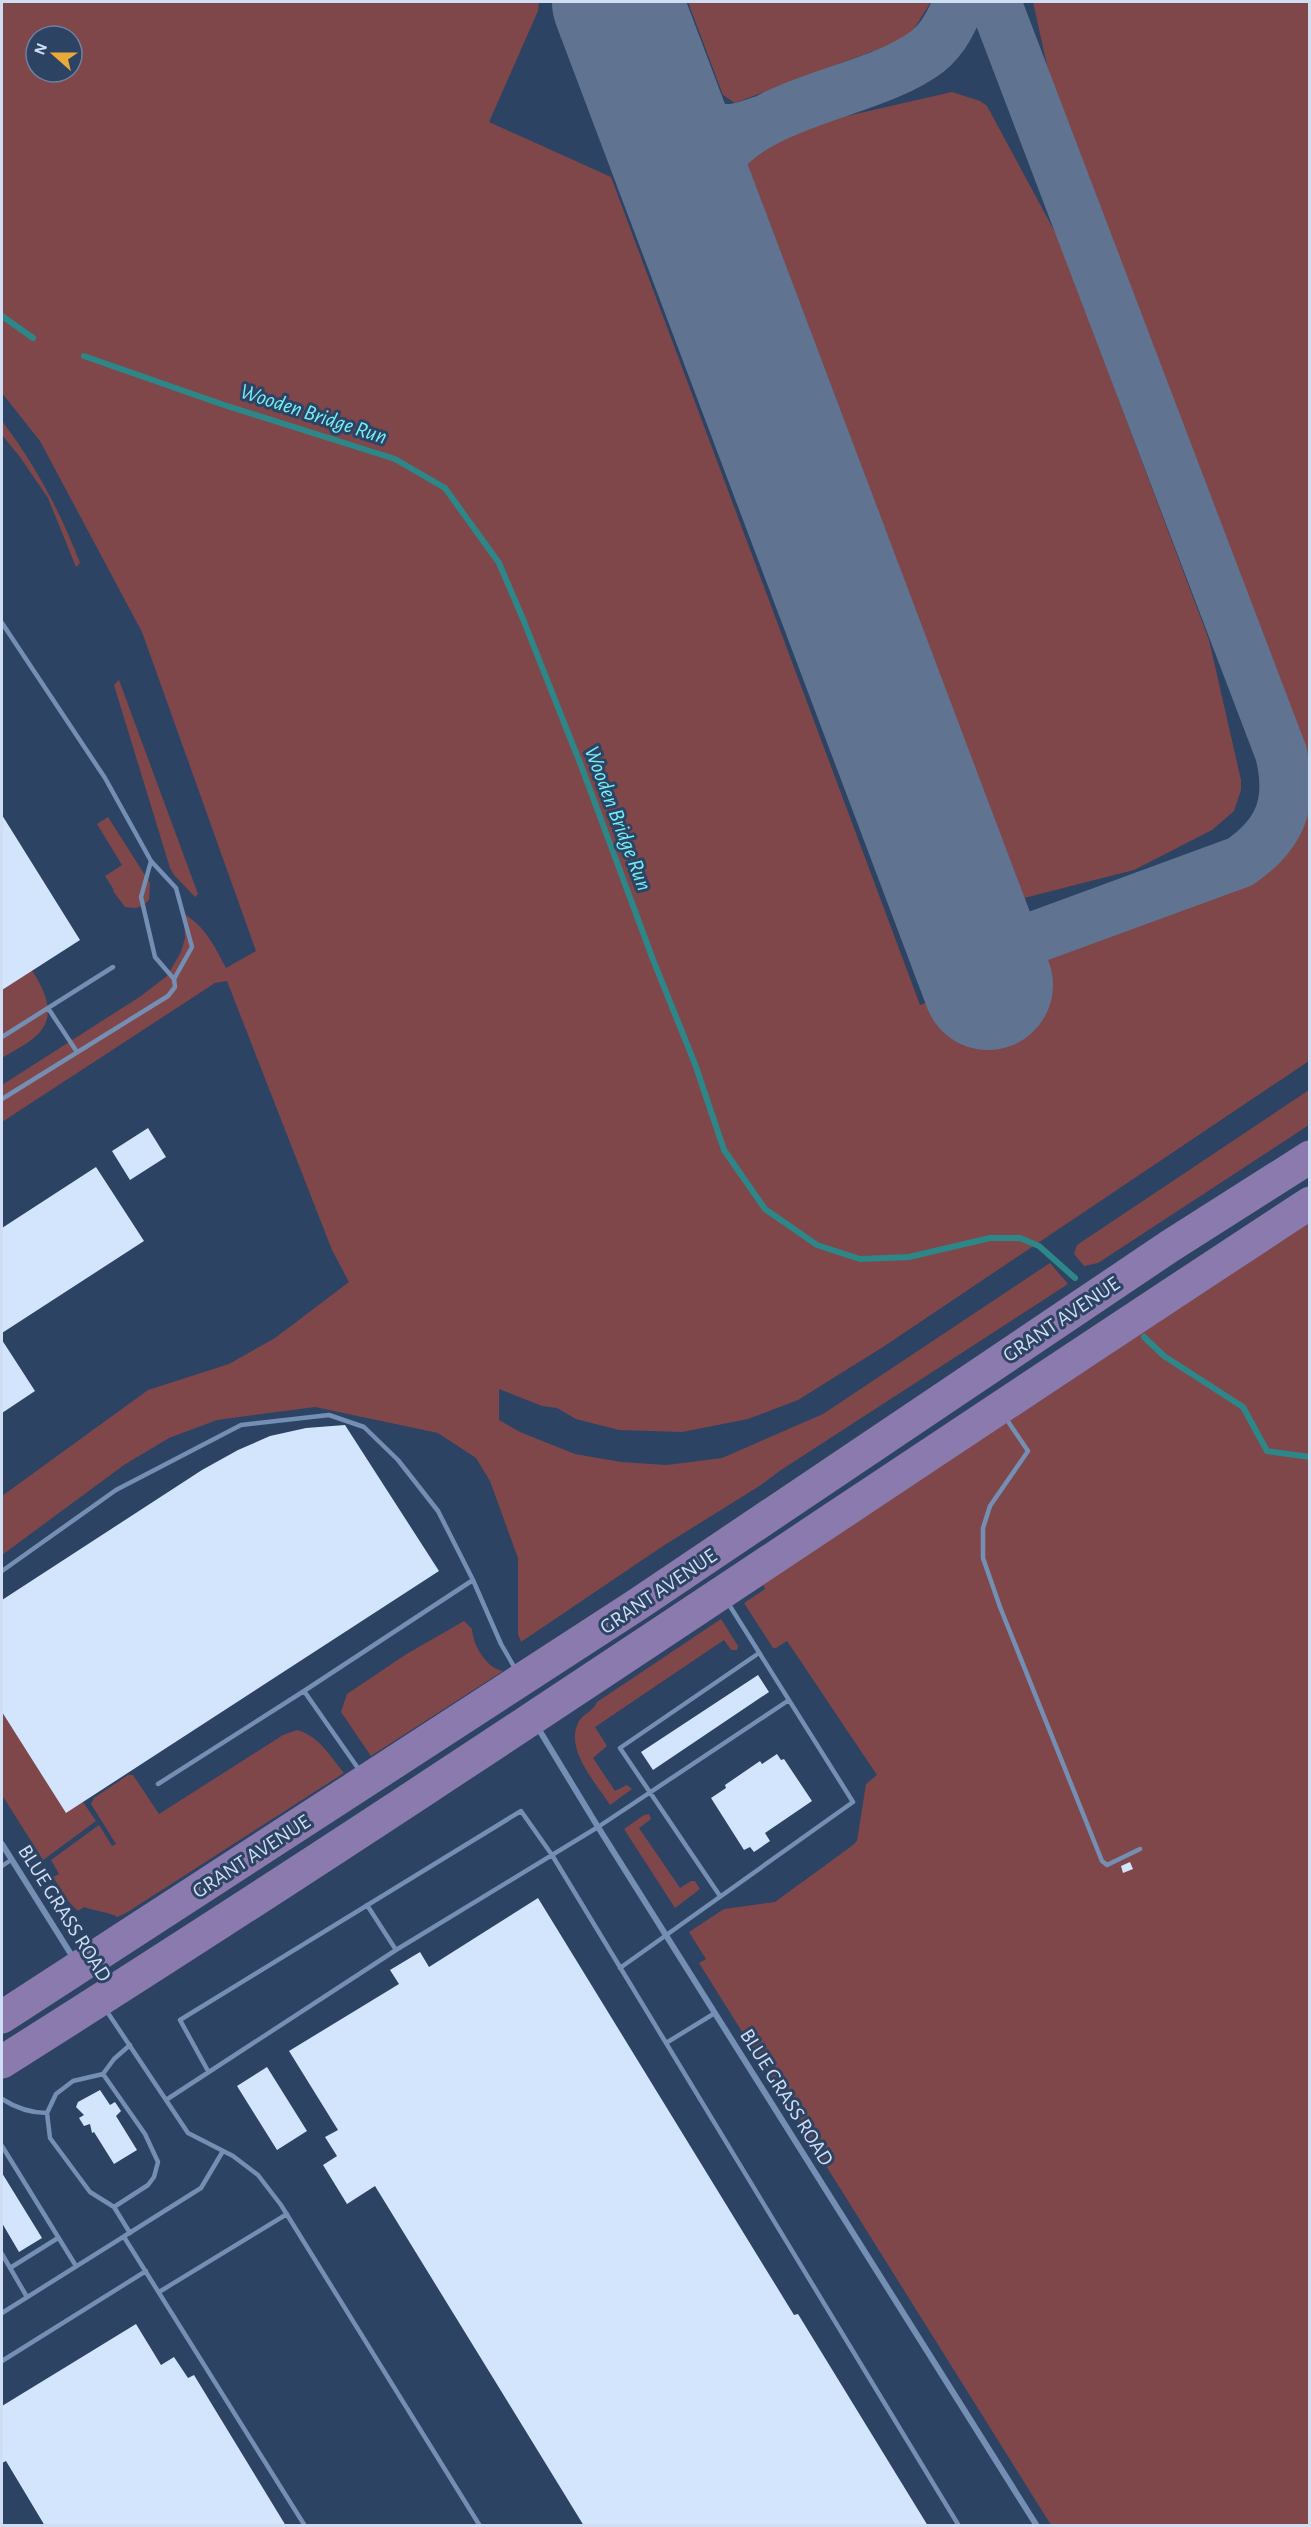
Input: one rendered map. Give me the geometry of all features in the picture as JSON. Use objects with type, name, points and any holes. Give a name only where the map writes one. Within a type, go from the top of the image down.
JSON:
[{"type":"main road","name":"GRANT AVENUE","points":[[2,2017],[90,1984],[526,1700],[648,1598],[1170,1246],[1310,1157]]},
{"type":"main road","name":"GRANT AVENUE","points":[[2,2062],[90,1984],[367,1781],[526,1700],[722,1593],[998,1407],[1310,1203]]},
{"type":"street","name":"BLUE GRASS ROAD","points":[[526,1700],[598,1827],[1037,2526]]},
{"type":"street","name":"BLUE GRASS ROAD","points":[[2,1844],[90,1984]]},
{"type":"lane","points":[[2,623],[105,778],[151,861],[176,888],[192,947],[174,979]]},
{"type":"lane","points":[[2,1099],[168,996],[175,987],[174,979],[154,957],[141,897],[151,861]]},
{"type":"lane","points":[[2,1037],[113,967]]},
{"type":"lane","points":[[48,1008],[78,1052]]},
{"type":"lane","points":[[998,1407],[1028,1451],[990,1506],[983,1528],[983,1558],[1000,1607],[1102,1861],[1107,1864],[1140,1849]]},
{"type":"lane","points":[[2,1571],[116,1490],[241,1425],[329,1415],[364,1427],[398,1460],[438,1511],[473,1580],[501,1644],[513,1662],[526,1700]]},
{"type":"lane","points":[[158,1784],[473,1580]]},
{"type":"lane","points":[[620,1968],[853,1802],[722,1593]]},
{"type":"lane","points":[[720,1896],[620,1748],[759,1653]]},
{"type":"lane","points":[[304,1691],[367,1781]]},
{"type":"lane","points":[[166,2100],[396,1950],[598,1827],[789,1700]]},
{"type":"lane","points":[[208,2071],[180,2020],[521,1811],[552,1855],[959,2526]]},
{"type":"lane","points":[[2,1866],[11,1860]]},
{"type":"lane","points":[[367,1905],[396,1950]]},
{"type":"lane","points":[[90,1984],[188,2133],[224,2151],[258,2175],[287,2214],[480,2526]]},
{"type":"lane","points":[[666,2043],[715,2013]]},
{"type":"lane","points":[[130,2046],[114,2059],[103,2074],[73,2081],[56,2094],[47,2113],[50,2138],[90,2192],[114,2207],[130,2233]]},
{"type":"lane","points":[[103,2074],[145,2134],[158,2162],[154,2177],[147,2185],[114,2207]]},
{"type":"lane","points":[[2,2099],[12,2106],[33,2113],[47,2113]]},
{"type":"lane","points":[[2,2145],[76,2266]]},
{"type":"lane","points":[[2,2313],[201,2188],[224,2151]]},
{"type":"lane","points":[[159,2292],[287,2214]]},
{"type":"lane","points":[[124,2236],[305,2526]]},
{"type":"lane","points":[[9,2268],[58,2238]]},
{"type":"lane","points":[[2,2254],[27,2297]]},
{"type":"lane","points":[[2,2361],[146,2271]]},
{"type":"shaded area","points":[[2,2],[539,2],[538,11],[489,122],[611,177],[920,1005],[1230,890],[1255,876],[1279,855],[1300,815],[1305,786],[1297,745],[1055,101],[1033,2],[1309,2],[1309,1061],[883,1347],[798,1400],[748,1419],[682,1432],[619,1430],[576,1419],[557,1408],[542,1406],[499,1389],[499,1420],[520,1432],[575,1454],[621,1462],[667,1465],[722,1458],[823,1414],[1050,1263],[1068,1284],[761,1485],[663,1546],[521,1642],[518,1634],[518,1558],[490,1481],[476,1458],[438,1433],[315,1407],[217,1420],[169,1438],[124,1465],[2,1555],[2,1496],[148,1390],[229,1364],[275,1338],[349,1282],[332,1250],[227,981],[215,983],[2,1122],[2,1085],[141,996],[167,976],[181,952],[185,938],[184,914],[204,931],[226,968],[256,951],[142,632],[40,441],[2,393]]},
{"type":"shaded area","points":[[688,2],[931,2],[912,32],[892,44],[735,103],[723,95]]},
{"type":"shaded area","points":[[952,92],[980,101],[987,106],[1056,234],[1209,640],[1241,780],[1241,790],[1234,811],[1212,830],[1134,870],[1024,898],[747,163],[747,158],[754,147],[812,124]]},
{"type":"shaded area","points":[[2,421],[26,455],[55,507],[80,563],[76,567],[48,498],[2,435]]},
{"type":"shaded area","points":[[119,680],[198,894],[195,897],[170,868],[114,685]]},
{"type":"shaded area","points":[[108,817],[150,883],[149,900],[138,907],[125,907],[105,876],[122,865],[97,824]]},
{"type":"shaded area","points":[[8,937],[33,972],[46,998],[48,1011],[45,1024],[37,1035],[2,1058],[2,941]]},
{"type":"shaded area","points":[[1309,1090],[1309,1125],[1098,1263],[1084,1266],[1074,1254],[1077,1245]]},
{"type":"shaded area","points":[[1309,1221],[1309,2525],[1051,2525],[699,1963],[706,1959],[689,1932],[724,1909],[775,1902],[857,1841],[866,1784],[877,1775],[787,1641],[773,1648],[744,1603],[765,1589],[762,1583]]},
{"type":"shaded area","points":[[721,1619],[738,1646],[737,1650],[731,1650],[724,1640],[595,1727],[607,1746],[593,1758],[615,1791],[627,1785],[632,1789],[610,1805],[590,1777],[579,1755],[575,1733],[578,1723],[597,1702]]},
{"type":"shaded area","points":[[464,1621],[472,1629],[475,1642],[486,1661],[503,1671],[371,1756],[341,1712],[347,1694],[405,1655]]},
{"type":"shaded area","points":[[2,1712],[66,1812],[83,1802],[96,1821],[43,1860],[2,1795]]},
{"type":"shaded area","points":[[297,1730],[318,1742],[344,1773],[126,1913],[117,1917],[84,1907],[78,1911],[69,1902],[53,1877],[59,1874],[51,1860],[99,1825],[112,1846],[116,1844],[91,1804],[94,1798],[128,1775],[133,1775],[159,1814],[283,1735]]},
{"type":"shaded area","points":[[649,1814],[651,1819],[639,1828],[680,1888],[695,1881],[700,1889],[675,1908],[624,1829]]},
{"type":"building","points":[[2,815],[80,940],[2,990]]},
{"type":"building","points":[[148,1128],[166,1157],[130,1180],[112,1151]]},
{"type":"building","points":[[96,1167],[144,1241],[2,1333],[2,1228]]},
{"type":"building","points":[[2,1340],[35,1391],[2,1413]]},
{"type":"building","points":[[345,1425],[439,1571],[66,1813],[2,1712],[2,1600],[202,1470],[238,1450],[270,1436],[306,1428]]},
{"type":"building","points":[[758,1675],[769,1692],[653,1770],[641,1752]]},
{"type":"building","points":[[777,1754],[781,1760],[784,1759],[812,1801],[765,1833],[770,1841],[754,1852],[750,1847],[744,1850],[711,1798],[726,1788],[725,1785],[760,1761],[762,1764]]},
{"type":"building","points":[[1130,1862],[1133,1869],[1123,1873],[1121,1866]]},
{"type":"building","points":[[538,1898],[794,2315],[798,2314],[928,2526],[584,2526],[375,2186],[347,2204],[323,2165],[337,2156],[325,2137],[338,2130],[289,2051],[399,1984],[390,1970],[420,1952],[429,1967]]},
{"type":"building","points":[[267,2067],[307,2131],[277,2150],[237,2086]]},
{"type":"building","points":[[100,2090],[110,2105],[115,2102],[121,2111],[116,2116],[137,2150],[114,2164],[94,2132],[92,2133],[90,2124],[84,2126],[79,2118],[84,2115],[76,2107],[78,2102]]},
{"type":"building","points":[[2,2173],[42,2238],[19,2252],[2,2223]]},
{"type":"building","points":[[136,2324],[161,2365],[174,2357],[188,2378],[194,2375],[286,2526],[45,2526],[6,2461],[2,2463],[2,2406]]},
{"type":"waterway","name":"Wooden Bridge Run","points":[[2,316],[33,338]]},
{"type":"waterway","name":"Wooden Bridge Run","points":[[84,356],[224,405],[395,459],[445,488],[499,563],[582,768],[652,957],[695,1064],[724,1150],[765,1209],[817,1245],[860,1259],[909,1257],[990,1238],[1020,1238],[1039,1246],[1075,1278]]},
{"type":"waterway","name":"Wooden Bridge Run","points":[[1144,1337],[1164,1356],[1243,1407],[1267,1451],[1310,1457]]},
{"type":"taxiway","points":[[710,250],[703,196],[714,165],[735,140],[764,121],[797,106],[901,67],[928,51],[943,35],[960,2]]},
{"type":"taxiway","points":[[978,958],[1240,862],[1254,851],[1274,828],[1284,802],[1285,787],[1281,753],[995,2]]},
{"type":"taxiway","points":[[646,76],[680,115],[702,126],[733,130],[761,122]]},
{"type":"runway","points":[[617,2],[988,985]]}]
